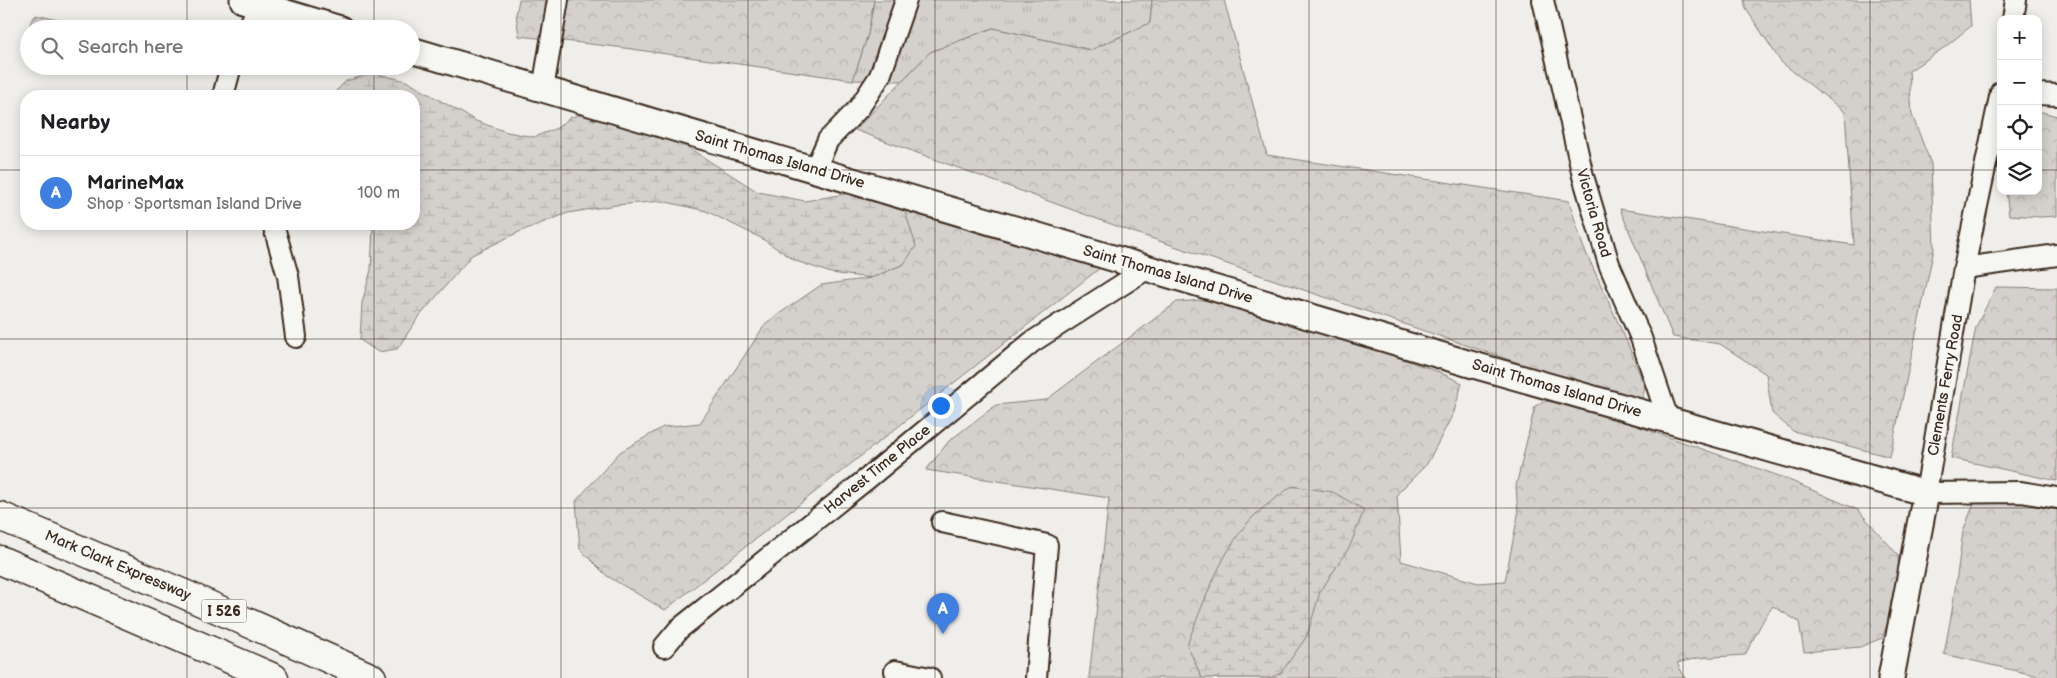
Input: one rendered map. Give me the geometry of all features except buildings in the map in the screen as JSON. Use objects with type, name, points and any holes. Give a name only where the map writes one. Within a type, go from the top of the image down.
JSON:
[{"type":"highway","name":"Mark Clark Expressway","points":[[0,516],[75,546],[372,678]]},
{"type":"highway","name":"I 526","points":[[0,560],[274,678]]},
{"type":"main road","points":[[251,2],[310,20]]},
{"type":"main road","name":"Saint Thomas Island Drive","points":[[420,53],[1461,361],[1926,493]]},
{"type":"main road","name":"Clements Ferry Road","points":[[1891,678],[1926,493]]},
{"type":"street","points":[[543,89],[558,0]]},
{"type":"street","points":[[815,169],[828,140],[859,108],[880,76],[906,0]]},
{"type":"street","name":"Victoria Road","points":[[1543,0],[1583,176],[1598,228],[1609,264],[1641,338],[1668,419]]},
{"type":"street","points":[[2014,15],[2016,0]]},
{"type":"street","points":[[249,20],[251,2]]},
{"type":"street","points":[[225,90],[229,75]]},
{"type":"street","points":[[2042,94],[2057,95]]},
{"type":"street","name":"Clements Ferry Road","points":[[1926,493],[1964,268],[1998,105]]},
{"type":"street","points":[[275,230],[288,276],[296,336]]},
{"type":"street","points":[[1964,268],[2057,255]]},
{"type":"street","name":"Harvest Time Place","points":[[664,647],[679,629],[868,478],[1032,342],[1148,268]]},
{"type":"street","points":[[1926,493],[2021,492],[2057,498]]},
{"type":"street","points":[[942,522],[1047,545],[1036,678]]},
{"type":"street","points":[[895,671],[930,678]]},
{"type":"green space","points":[[519,0],[874,0],[868,34],[853,80],[617,47],[519,36],[516,14]]},
{"type":"green space","points":[[874,0],[1152,0],[1150,23],[1091,50],[993,28],[930,52],[902,81],[853,80],[868,34]]},
{"type":"green space","points":[[1152,0],[1224,0],[1267,155],[1569,201],[1583,246],[1627,342],[1645,387],[1642,399],[1613,395],[1130,231],[855,130],[930,52],[993,28],[1091,50],[1150,23]]},
{"type":"green space","points":[[1744,0],[1969,0],[1971,26],[1945,47],[1909,71],[1912,115],[1931,164],[1934,249],[1890,457],[1793,431],[1772,413],[1766,374],[1720,344],[1673,337],[1620,209],[1854,245],[1845,112],[1781,62],[1746,9]]},
{"type":"green space","points":[[36,15],[57,20],[32,20]]},
{"type":"green space","points":[[367,75],[382,75],[406,81],[476,121],[507,132],[534,137],[557,128],[571,117],[594,112],[667,134],[758,192],[805,201],[862,191],[902,202],[916,246],[904,264],[871,278],[831,273],[796,261],[761,238],[706,211],[662,201],[616,205],[568,213],[521,231],[472,255],[418,318],[397,349],[378,352],[360,340],[362,303],[371,270],[373,230],[420,230],[420,90],[337,90],[346,81]]},
{"type":"green space","points":[[2042,112],[2057,116],[2057,216],[2009,215],[2006,195],[2042,195]]},
{"type":"green space","points":[[904,208],[1100,268],[665,610],[607,576],[580,549],[576,501],[620,452],[663,427],[700,423],[766,323],[821,285],[871,278],[904,264]]},
{"type":"green space","points":[[1996,287],[2057,288],[2057,481],[1951,458],[1976,327]]},
{"type":"green space","points":[[1229,298],[1439,372],[1462,383],[1454,412],[1427,464],[1397,494],[1401,561],[1478,583],[1505,581],[1518,515],[1516,486],[1535,406],[1546,401],[1580,406],[1782,477],[1858,510],[1898,555],[1900,590],[1882,638],[1860,647],[1804,652],[1799,622],[1773,606],[1745,655],[1698,658],[1677,663],[1685,678],[1089,678],[1109,498],[926,470],[949,441],[996,405],[1046,400],[1177,302]]},
{"type":"green space","points":[[1292,486],[1333,492],[1364,510],[1350,546],[1320,592],[1307,636],[1281,673],[1270,678],[1202,678],[1187,645],[1207,593],[1233,542],[1244,527],[1260,510]]},
{"type":"green space","points":[[2027,499],[2057,504],[2057,678],[2047,678],[1944,654],[1963,532],[1974,503]]},
{"type":"place","name":"MarineMax","points":[[943,634]]}]
